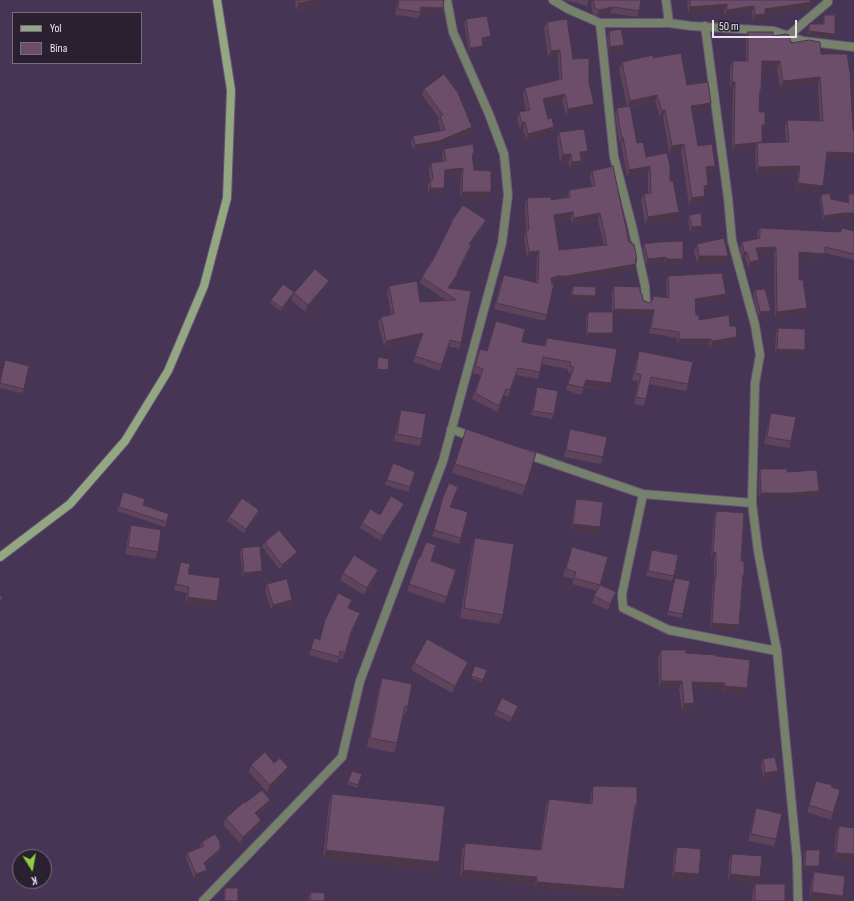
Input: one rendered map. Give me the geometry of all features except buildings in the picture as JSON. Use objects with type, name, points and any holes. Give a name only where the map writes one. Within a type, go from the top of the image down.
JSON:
[{"type":"street","points":[[0,557],[70,504],[124,441],[168,371],[204,286],[227,198],[231,90],[217,0]]},
{"type":"street","points":[[203,901],[342,756],[360,680],[442,461],[502,243],[508,195],[504,154],[489,114],[453,32],[447,0]]},
{"type":"street","points":[[553,0],[568,9],[600,23],[669,23],[774,31],[803,41],[854,47]]},
{"type":"street","points":[[666,0],[669,23]]},
{"type":"street","points":[[788,36],[828,2],[828,0]]},
{"type":"street","points":[[600,23],[614,157],[632,226],[645,286],[646,303]]},
{"type":"street","points":[[705,26],[728,198],[732,241],[755,325],[760,355],[755,383],[752,503],[758,550],[777,650],[797,859],[798,901]]},
{"type":"street","points":[[451,430],[480,439]]},
{"type":"street","points":[[517,451],[643,494],[752,503]]},
{"type":"street","points":[[643,494],[622,594],[623,608],[668,630],[777,650]]}]
